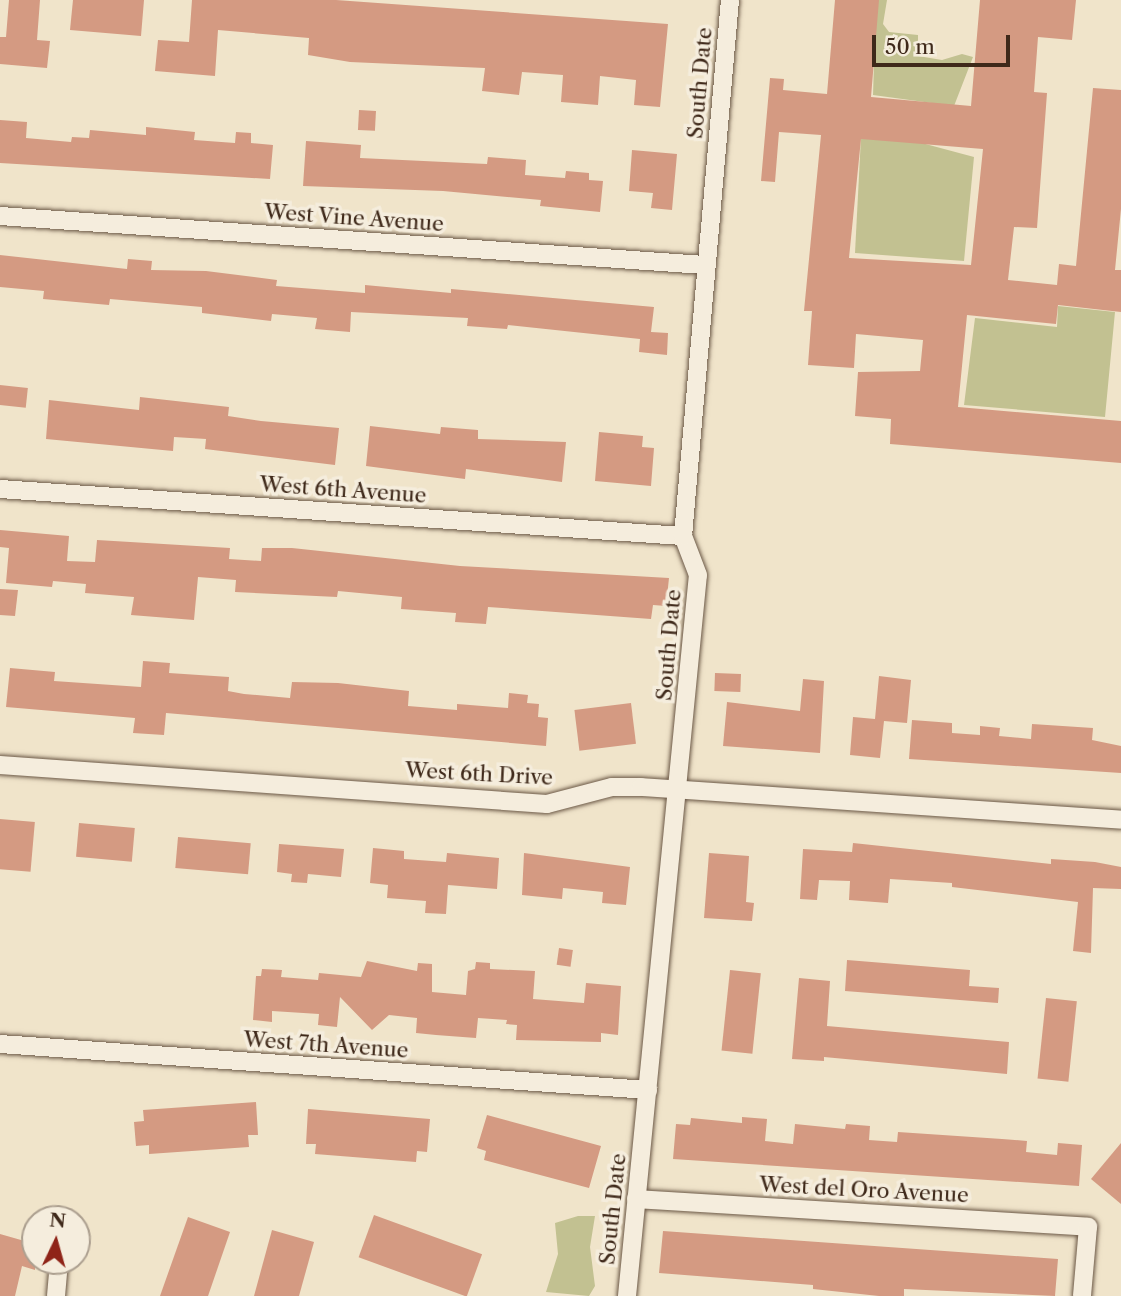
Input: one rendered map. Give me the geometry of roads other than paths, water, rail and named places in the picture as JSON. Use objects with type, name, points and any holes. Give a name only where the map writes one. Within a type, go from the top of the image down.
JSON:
[{"type":"street","name":"South Date","points":[[627,1296],[698,575],[683,536],[730,0]]},
{"type":"street","name":"West Vine Avenue","points":[[0,216],[705,265]]},
{"type":"street","name":"West 6th Avenue","points":[[0,489],[683,536]]},
{"type":"street","name":"West 6th Drive","points":[[0,765],[547,804],[612,787],[678,788],[1121,820]]},
{"type":"street","name":"West 7th Avenue","points":[[0,1044],[648,1090]]},
{"type":"street","name":"West del Oro Avenue","points":[[636,1199],[1088,1227],[1083,1296]]},
{"type":"street","points":[[56,1296],[58,1275]]}]
